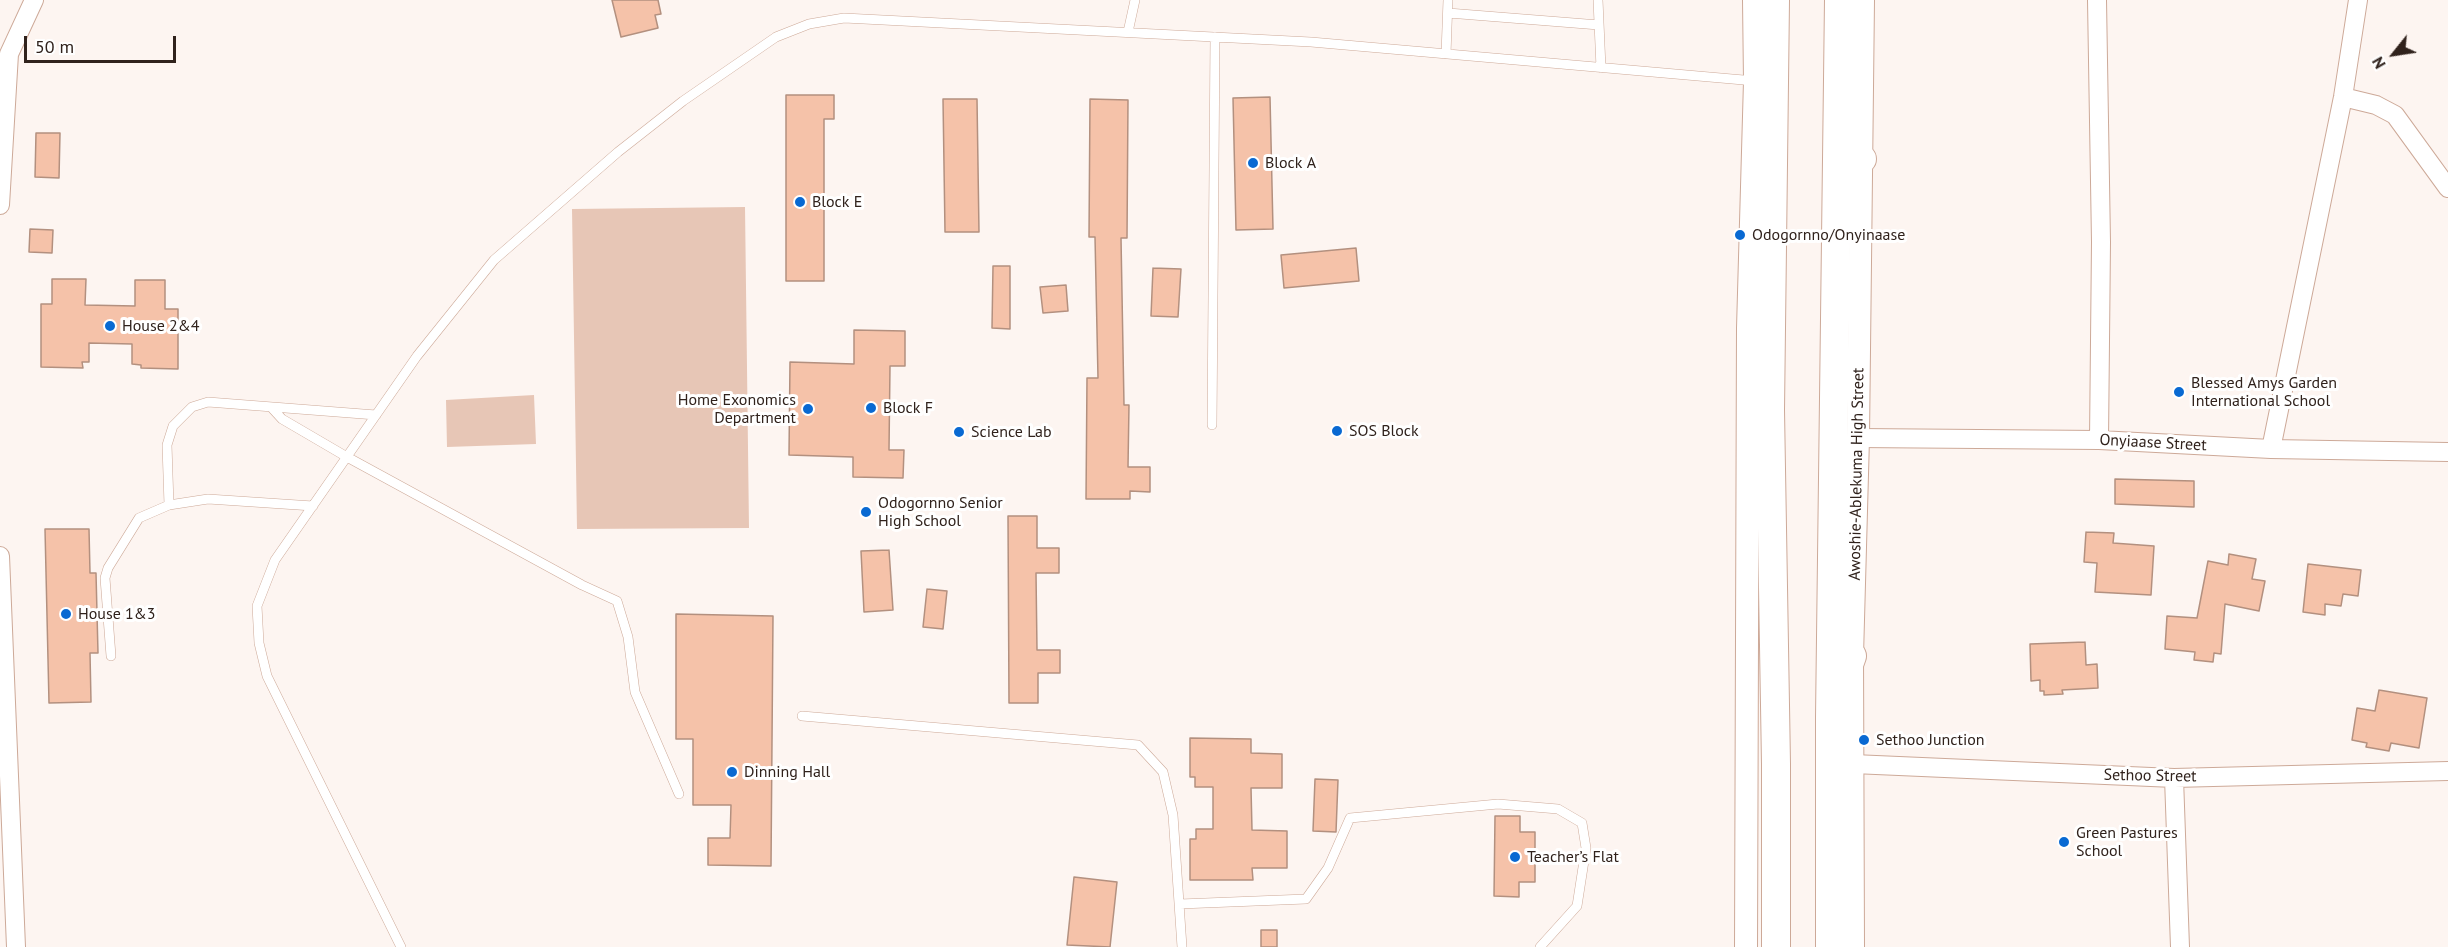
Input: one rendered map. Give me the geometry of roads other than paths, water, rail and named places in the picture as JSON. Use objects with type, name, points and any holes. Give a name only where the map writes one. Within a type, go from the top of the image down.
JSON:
[{"type":"main road","points":[[1775,0],[1760,330],[1776,947]]},
{"type":"main road","name":"Awoshie-Ablekuma High Street","points":[[1830,947],[1830,717],[1850,159],[1839,0]]},
{"type":"main road","points":[[1830,717],[1852,656]]},
{"type":"street","points":[[0,205],[5,58],[34,0]]},
{"type":"street","points":[[1746,947],[1760,330],[1754,0]]},
{"type":"street","name":"Awoshie-Ablekuma High Street","points":[[1853,947],[1852,656],[1858,438],[1850,159],[1863,0]]},
{"type":"street","points":[[2097,0],[2101,242],[2099,440]]},
{"type":"street","points":[[2271,449],[2343,97],[2358,0]]},
{"type":"street","points":[[2343,97],[2376,105],[2394,115],[2448,188]]},
{"type":"street","name":"Onyiaase Street","points":[[1858,438],[2099,440],[2271,449],[2448,452]]},
{"type":"street","points":[[0,556],[16,947]]},
{"type":"street","name":"Sethoo Street","points":[[1853,764],[2175,778],[2448,771]]},
{"type":"street","points":[[2175,778],[2180,947]]},
{"type":"lane","points":[[1128,32],[1135,0]]},
{"type":"lane","points":[[1446,54],[1448,0]]},
{"type":"lane","points":[[1598,0],[1601,68]]},
{"type":"lane","points":[[1448,13],[1599,25]]},
{"type":"lane","points":[[400,947],[267,676],[259,643],[256,606],[275,560],[417,356],[494,260],[618,152],[683,101],[776,37],[809,24],[844,18],[1311,42],[1755,81]]},
{"type":"lane","points":[[1212,425],[1215,37]]},
{"type":"lane","points":[[169,505],[167,445],[173,426],[182,414],[192,407],[208,402],[376,415]]},
{"type":"lane","points":[[271,407],[282,419],[347,457],[617,602],[628,637],[635,692],[679,794]]},
{"type":"lane","points":[[111,656],[105,578],[108,567],[140,518],[169,505],[208,499],[313,506]]},
{"type":"lane","points":[[802,716],[1138,745],[1163,772],[1173,815],[1182,947]]},
{"type":"lane","points":[[1180,904],[1306,899],[1328,868],[1350,818],[1498,804],[1558,809],[1582,823],[1586,848],[1577,906],[1540,947]]},
{"type":"place","name":"Block A","points":[[1253,163]]},
{"type":"place","name":"Block E","points":[[800,202]]},
{"type":"place","name":"Odogornno/Onyinaase","points":[[1740,235]]},
{"type":"place","name":"House 2&4","points":[[110,326]]},
{"type":"place","name":"Blessed Amys Garden International School","points":[[2179,392]]},
{"type":"place","name":"Block F","points":[[871,408]]},
{"type":"place","name":"Home Exonomics Department","points":[[808,409]]},
{"type":"place","name":"SOS Block","points":[[1337,431]]},
{"type":"place","name":"Science Lab","points":[[959,432]]},
{"type":"place","name":"Odogornno Senior High School","points":[[866,512]]},
{"type":"place","name":"House 1&3","points":[[66,614]]},
{"type":"place","name":"Sethoo Junction","points":[[1864,740]]},
{"type":"place","name":"Dinning Hall","points":[[732,772]]},
{"type":"place","name":"Green Pastures School","points":[[2064,842]]},
{"type":"place","name":"Teacher’s Flat","points":[[1515,857]]}]
